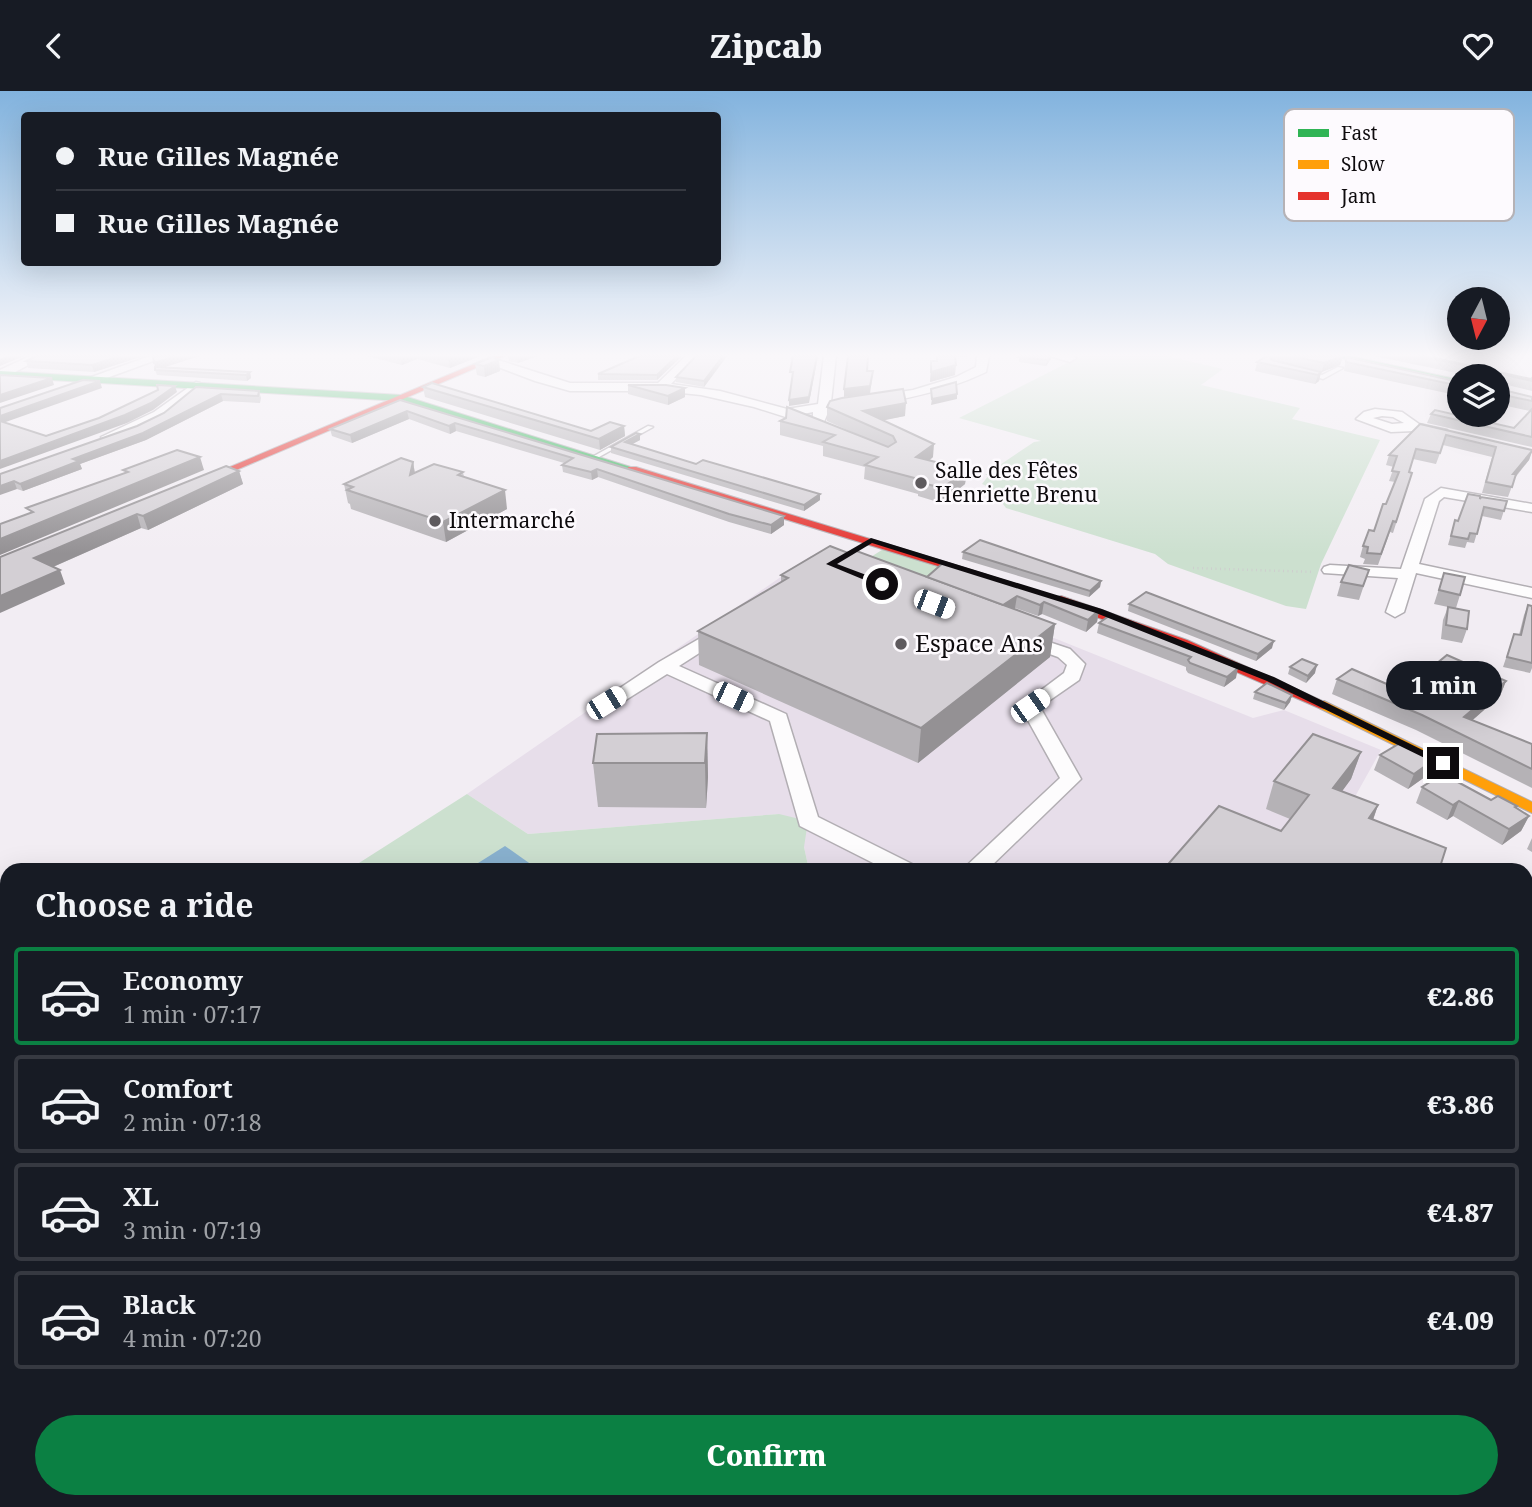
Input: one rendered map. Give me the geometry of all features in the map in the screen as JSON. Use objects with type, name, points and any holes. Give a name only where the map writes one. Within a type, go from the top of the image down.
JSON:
[{"type":"street","points":[[97,441],[142,422]]},
{"type":"street","points":[[180,490],[343,422]]},
{"type":"street","points":[[482,422],[998,580]]},
{"type":"street","points":[[1414,427],[1453,436]]},
{"type":"street","points":[[1395,612],[1432,499],[1441,492],[1532,508]]},
{"type":"street","points":[[851,552],[871,540]]},
{"type":"street","points":[[1330,570],[1410,570],[1532,593]]},
{"type":"street","points":[[1048,596],[1099,611],[1270,679],[1532,808]]},
{"type":"street","points":[[606,703],[736,622]]},
{"type":"street","points":[[981,863],[1071,779],[1030,706],[1072,676],[1076,664],[1064,653],[1012,633]]},
{"type":"street","points":[[665,666],[779,718],[808,821],[892,863]]},
{"type":"lane","points":[[597,456],[650,427]]},
{"type":"path","points":[[1193,568],[1299,572],[1330,570]]},
{"type":"shaded area","points":[[811,556],[915,582],[1253,718],[1284,710],[1381,750],[1342,820],[1428,863],[807,863],[801,833],[779,814],[528,834],[467,794]]},
{"type":"green space","points":[[974,422],[1305,422],[1380,440],[1321,564],[1306,609],[1286,606],[1168,564],[1155,554],[1006,508],[991,488],[982,484],[989,475],[985,475],[1034,442],[1041,441]]},
{"type":"green space","points":[[885,548],[946,568],[922,585],[855,567]]},
{"type":"green space","points":[[467,794],[528,834],[779,814],[808,821],[804,847],[807,863],[359,863]]},
{"type":"water","points":[[505,846],[529,863],[478,863]]},
{"type":"building","points":[[0,422],[46,436],[87,422],[106,422],[0,461]]},
{"type":"building","points":[[145,422],[165,422],[73,459],[79,461],[20,484],[14,481],[0,486],[0,474]]},
{"type":"building","points":[[347,422],[381,422],[350,435],[330,429]]},
{"type":"building","points":[[438,422],[473,422],[784,516],[771,525],[729,514],[597,469],[591,472],[562,465],[573,458],[455,423],[449,426]]},
{"type":"building","points":[[542,422],[561,422],[591,431],[610,422],[624,426],[599,439]]},
{"type":"building","points":[[784,422],[825,422],[888,447],[896,442],[893,436],[861,422],[887,422],[934,444],[916,457],[967,470],[942,488],[919,482],[922,480],[865,465],[878,457],[823,442],[835,435]]},
{"type":"building","points":[[1520,422],[1532,422],[1532,437],[1488,427],[1514,428]]},
{"type":"building","points":[[1420,424],[1532,451],[1513,474],[1516,474],[1512,487],[1486,482],[1496,447],[1446,435],[1440,453],[1416,449],[1409,472],[1412,473],[1396,522],[1393,521],[1381,554],[1367,553],[1368,547],[1363,546],[1369,530],[1374,531],[1383,504],[1386,504],[1399,472],[1392,471],[1397,456],[1389,455]]},
{"type":"building","points":[[636,433],[640,434],[625,442],[696,464],[703,460],[820,494],[804,505],[611,447]]},
{"type":"building","points":[[177,450],[200,457],[0,539],[0,524],[33,512],[26,508],[128,472],[123,470]]},
{"type":"building","points":[[401,458],[413,462],[410,475],[434,464],[463,472],[458,475],[505,490],[443,522],[347,490],[353,487],[344,484]]},
{"type":"building","points":[[226,466],[239,471],[143,516],[137,514],[34,558],[60,570],[0,596],[0,557]]},
{"type":"building","points":[[1468,494],[1480,496],[1480,499],[1507,501],[1504,511],[1484,507],[1477,534],[1470,533],[1468,539],[1451,536],[1455,520],[1458,521]]},
{"type":"building","points":[[980,540],[1101,581],[1090,591],[963,552]]},
{"type":"building","points":[[830,546],[848,553],[854,550],[1055,624],[921,728],[698,631],[788,578],[781,575]]},
{"type":"building","points":[[944,562],[1099,610],[1088,620],[1044,602],[1040,605],[1017,596],[1003,605],[927,577]]},
{"type":"building","points":[[1349,565],[1369,570],[1363,586],[1341,582]]},
{"type":"building","points":[[1444,573],[1465,577],[1460,595],[1439,590]]},
{"type":"building","points":[[1146,592],[1274,641],[1258,654],[1129,604]]},
{"type":"building","points":[[1528,605],[1532,606],[1532,663],[1507,657],[1514,634],[1521,635]]},
{"type":"building","points":[[1448,607],[1469,611],[1467,629],[1446,625]]},
{"type":"building","points":[[1109,616],[1238,668],[1227,677],[1190,663],[1188,660],[1191,657],[1099,623]]},
{"type":"building","points":[[1447,655],[1506,681],[1464,717],[1532,744],[1532,769],[1422,715],[1337,679],[1352,669],[1403,691]]},
{"type":"building","points":[[1302,659],[1317,665],[1308,676],[1290,667]]},
{"type":"building","points":[[1267,683],[1292,695],[1286,703],[1255,692]]},
{"type":"building","points":[[707,733],[705,763],[593,763],[597,734]]},
{"type":"building","points":[[1313,734],[1361,752],[1333,788],[1378,805],[1369,818],[1446,848],[1441,863],[1169,863],[1219,806],[1281,831],[1309,795],[1274,781]]},
{"type":"building","points":[[1402,742],[1435,759],[1414,774],[1380,755]]},
{"type":"building","points":[[1443,774],[1491,800],[1498,796],[1529,816],[1509,829],[1459,801],[1453,805],[1422,787]]},
{"type":"traffic: fast","points":[[479,422],[632,469]]},
{"type":"traffic: slow","points":[[1324,705],[1532,808]]},
{"type":"traffic: jam","points":[[197,483],[342,422]]},
{"type":"traffic: jam","points":[[632,469],[981,575]]},
{"type":"traffic: jam","points":[[1061,600],[1182,643],[1324,705]]},
{"type":"place","name":"Salle des Fêtes Henriette Brenu","points":[[921,483]]},
{"type":"place","name":"Intermarché","points":[[435,521]]},
{"type":"place","name":"Espace Ans","points":[[901,644]]},
{"type":"route","points":[[882,584],[830,564],[871,540],[1099,611],[1270,679],[1443,763]]}]
